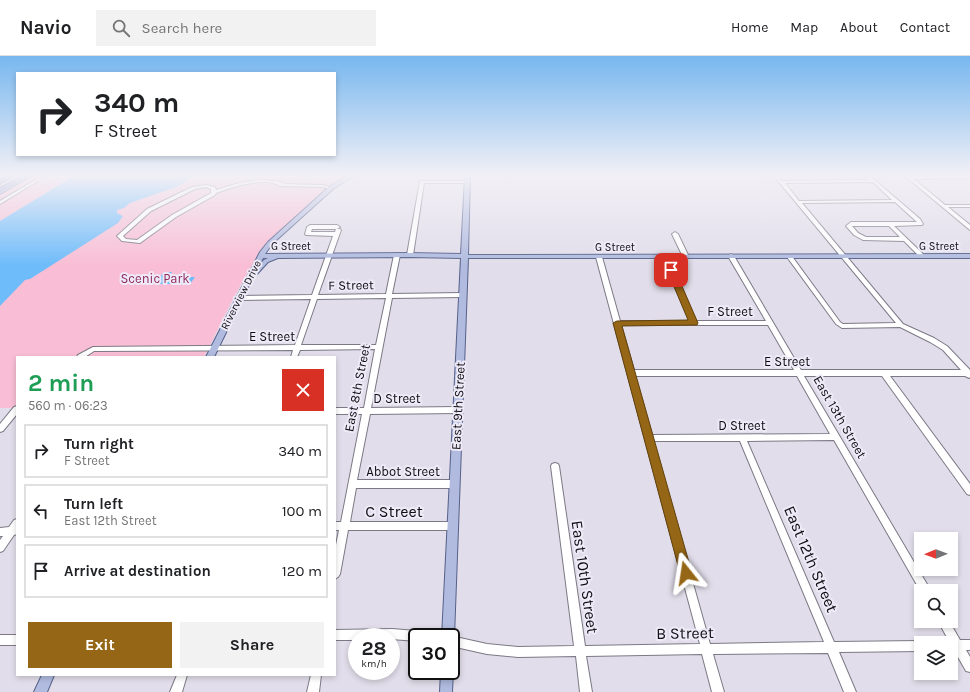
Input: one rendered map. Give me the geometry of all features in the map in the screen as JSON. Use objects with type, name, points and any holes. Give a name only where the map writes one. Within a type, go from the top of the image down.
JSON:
[{"type":"main road","name":"Riverview Drive","points":[[210,356],[260,256],[270,242],[311,206]]},
{"type":"main road","name":"East 9th Street","points":[[448,628],[467,206]]},
{"type":"main road","name":"G Street","points":[[260,256],[970,256]]},
{"type":"main road","points":[[250,277],[266,261],[281,256]]},
{"type":"main road","points":[[40,692],[48,676]]},
{"type":"main road","points":[[446,692],[447,680]]},
{"type":"street","points":[[159,206],[146,213],[120,236],[124,240],[138,242],[191,206]]},
{"type":"street","points":[[410,255],[418,206]]},
{"type":"street","points":[[801,206],[900,325],[932,340],[945,348],[969,374]]},
{"type":"street","points":[[901,206],[918,220],[920,224],[851,224],[849,226],[857,235],[864,239],[904,239]]},
{"type":"street","points":[[943,206],[970,206]]},
{"type":"street","points":[[943,206],[970,228]]},
{"type":"street","points":[[890,224],[922,256]]},
{"type":"street","points":[[294,356],[337,230]]},
{"type":"street","points":[[675,234],[686,257]]},
{"type":"street","name":"East 8th Street","points":[[336,562],[339,526],[352,484],[397,255]]},
{"type":"street","name":"East 13th Street","points":[[731,256],[922,584]]},
{"type":"street","points":[[789,256],[838,323],[842,326],[900,325]]},
{"type":"street","points":[[599,257],[718,692]]},
{"type":"street","points":[[665,257],[694,323]]},
{"type":"street","name":"F Street","points":[[239,298],[463,295]]},
{"type":"street","name":"F Street","points":[[617,323],[770,323]]},
{"type":"street","name":"E Street","points":[[82,356],[93,349],[379,347]]},
{"type":"street","name":"E Street","points":[[631,373],[969,374]]},
{"type":"street","points":[[884,373],[970,492]]},
{"type":"street","name":"D Street","points":[[336,410],[458,410]]},
{"type":"street","points":[[0,429],[16,411]]},
{"type":"street","name":"East 12th Street","points":[[742,437],[850,692]]},
{"type":"street","name":"D Street","points":[[649,438],[836,437]]},
{"type":"street","name":"East 10th Street","points":[[555,466],[586,692]]},
{"type":"street","name":"Abbot Street","points":[[352,484],[454,484]]},
{"type":"street","name":"C Street","points":[[339,526],[453,526]]},
{"type":"street","points":[[0,532],[14,531]]},
{"type":"street","points":[[0,548],[14,531]]},
{"type":"street","points":[[336,635],[392,634],[408,635]]},
{"type":"street","points":[[0,640],[16,640]]},
{"type":"street","name":"B Street","points":[[460,643],[487,649],[518,652],[914,646]]},
{"type":"street","points":[[958,645],[970,645]]},
{"type":"street","points":[[958,650],[970,667]]},
{"type":"street","points":[[176,692],[182,676]]},
{"type":"street","points":[[313,692],[316,676]]},
{"type":"green space","points":[[0,206],[25,206],[0,221]]},
{"type":"green space","name":"Scenic Park","points":[[120,206],[308,206],[268,242],[256,258],[234,297],[204,356],[16,356],[16,408],[0,408],[0,286]]},
{"type":"water","points":[[25,206],[127,206],[117,210],[117,213],[123,216],[118,223],[30,279],[25,280],[0,306],[0,221]]},
{"type":"water","points":[[164,272],[172,272],[169,277],[195,277],[190,284],[155,284]]},
{"type":"route","points":[[671,270],[694,323],[617,323],[686,573]]}]
